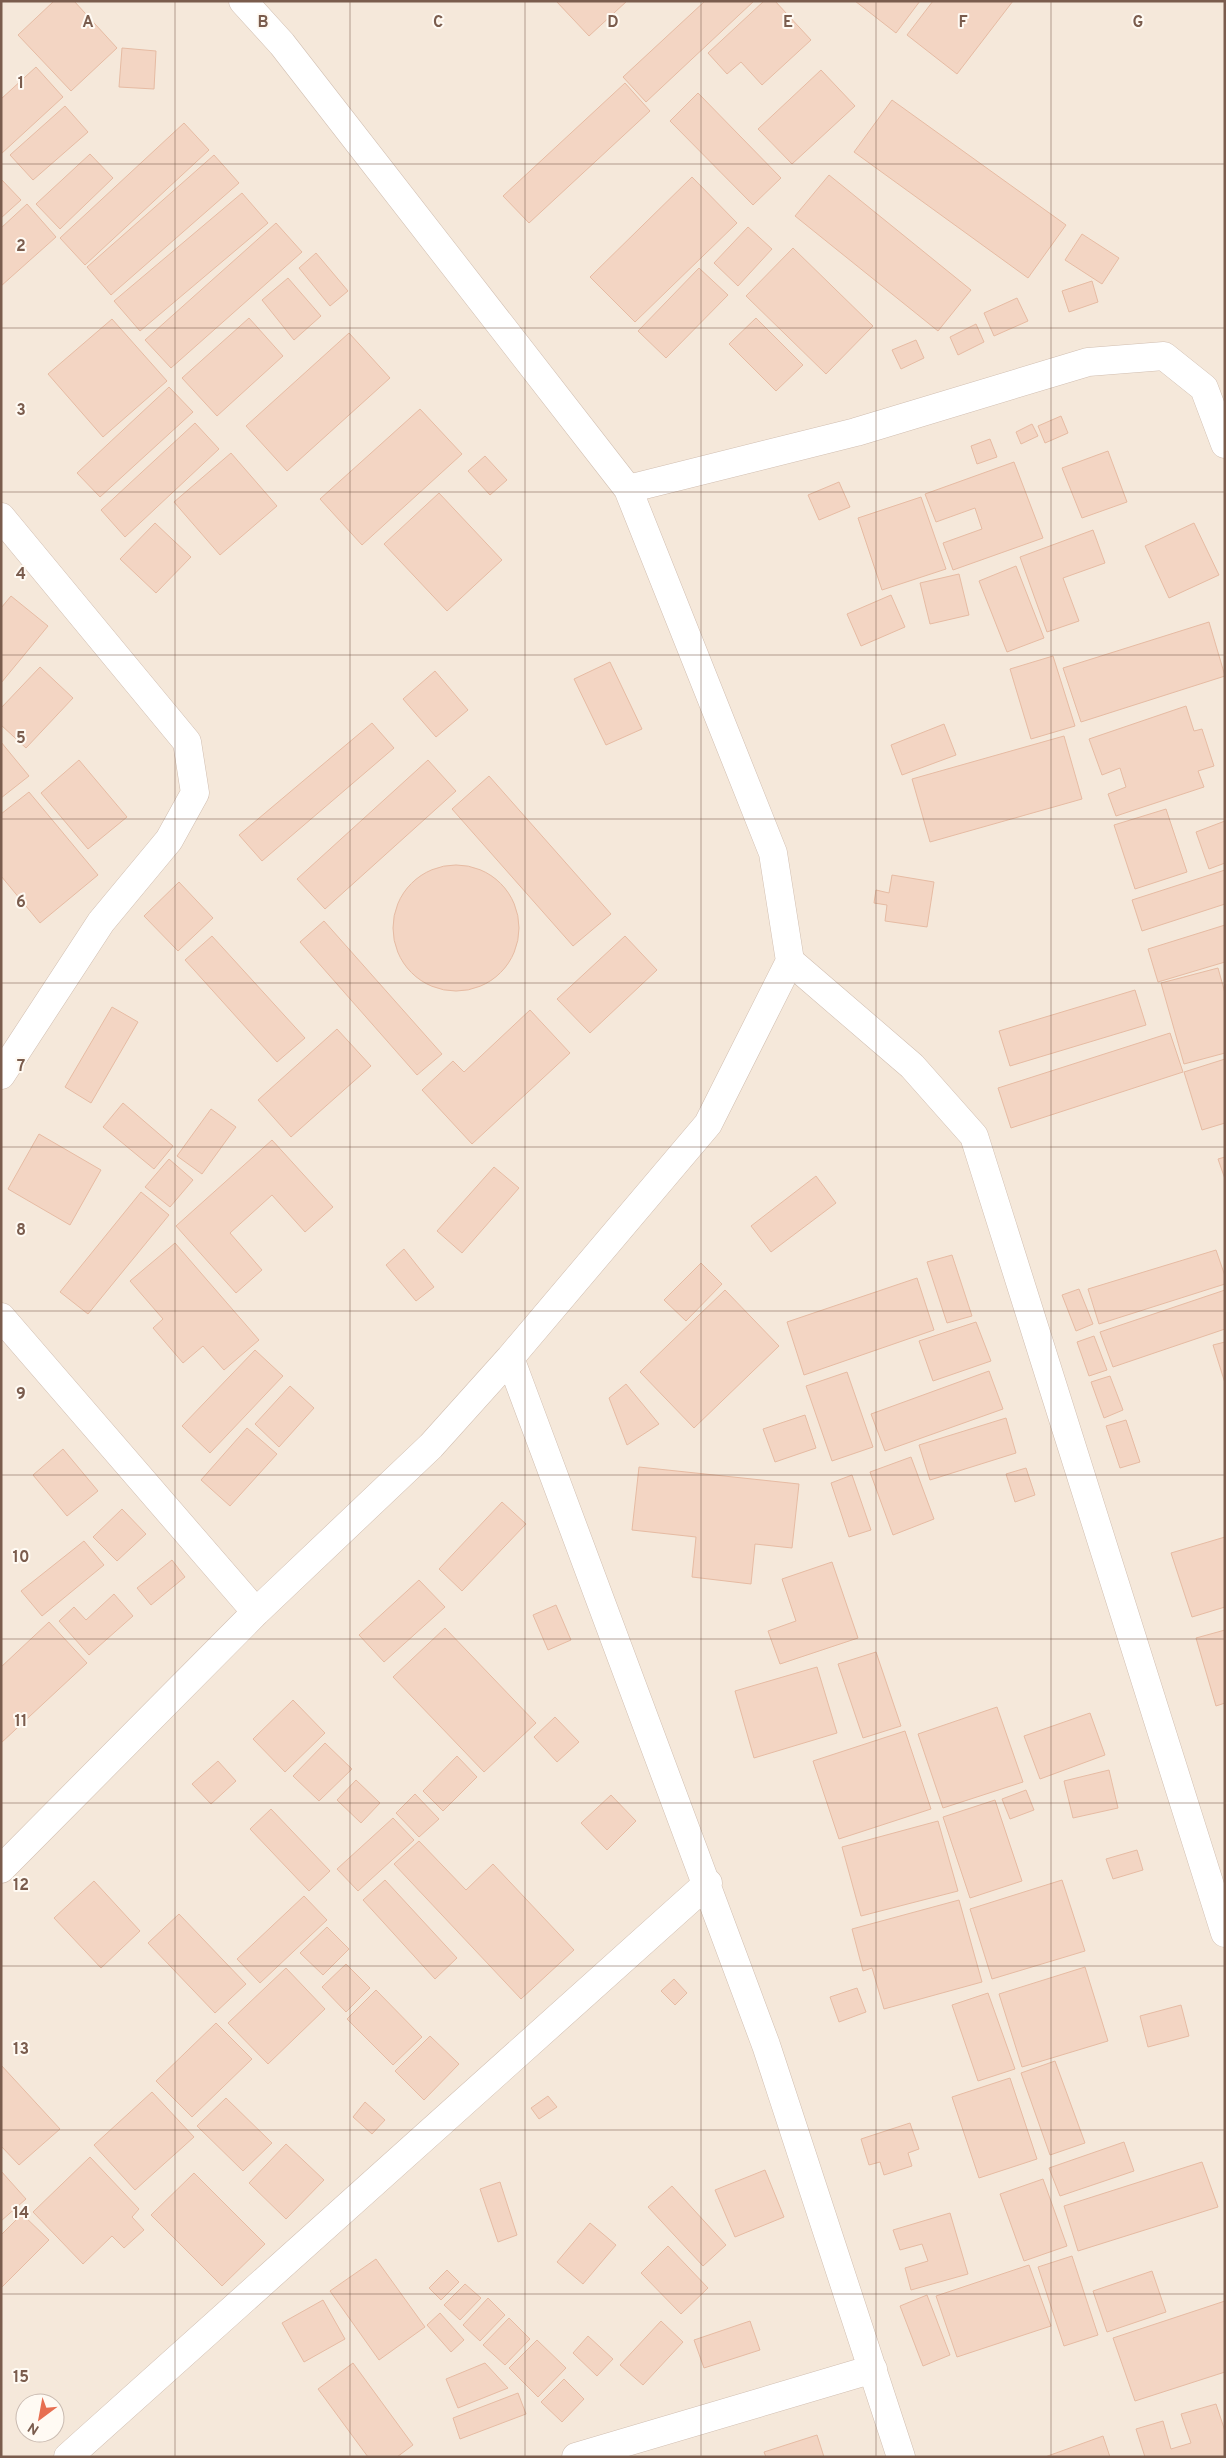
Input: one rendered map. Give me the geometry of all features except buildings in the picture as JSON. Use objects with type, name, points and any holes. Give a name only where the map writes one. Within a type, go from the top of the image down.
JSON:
[{"type":"street","points":[[5,1858],[256,1612],[432,1446],[510,1358],[708,1124],[790,961],[773,853],[628,489],[282,44],[242,1]]},
{"type":"street","points":[[628,489],[856,432],[1088,362],[1164,356],[1204,388],[1225,444]]},
{"type":"street","points":[[1,517],[188,742],[195,793],[169,840],[101,922],[1,1075]]},
{"type":"street","points":[[790,961],[912,1066],[974,1136],[1225,1933]]},
{"type":"street","points":[[1,1317],[256,1612]]},
{"type":"street","points":[[510,1358],[708,1884],[766,2045],[901,2457]]},
{"type":"street","points":[[68,2457],[708,1884]]},
{"type":"street","points":[[576,2457],[873,2369]]},
{"type":"shaded area","points":[[1,1],[1225,1],[1225,2457],[1,2457]]}]
